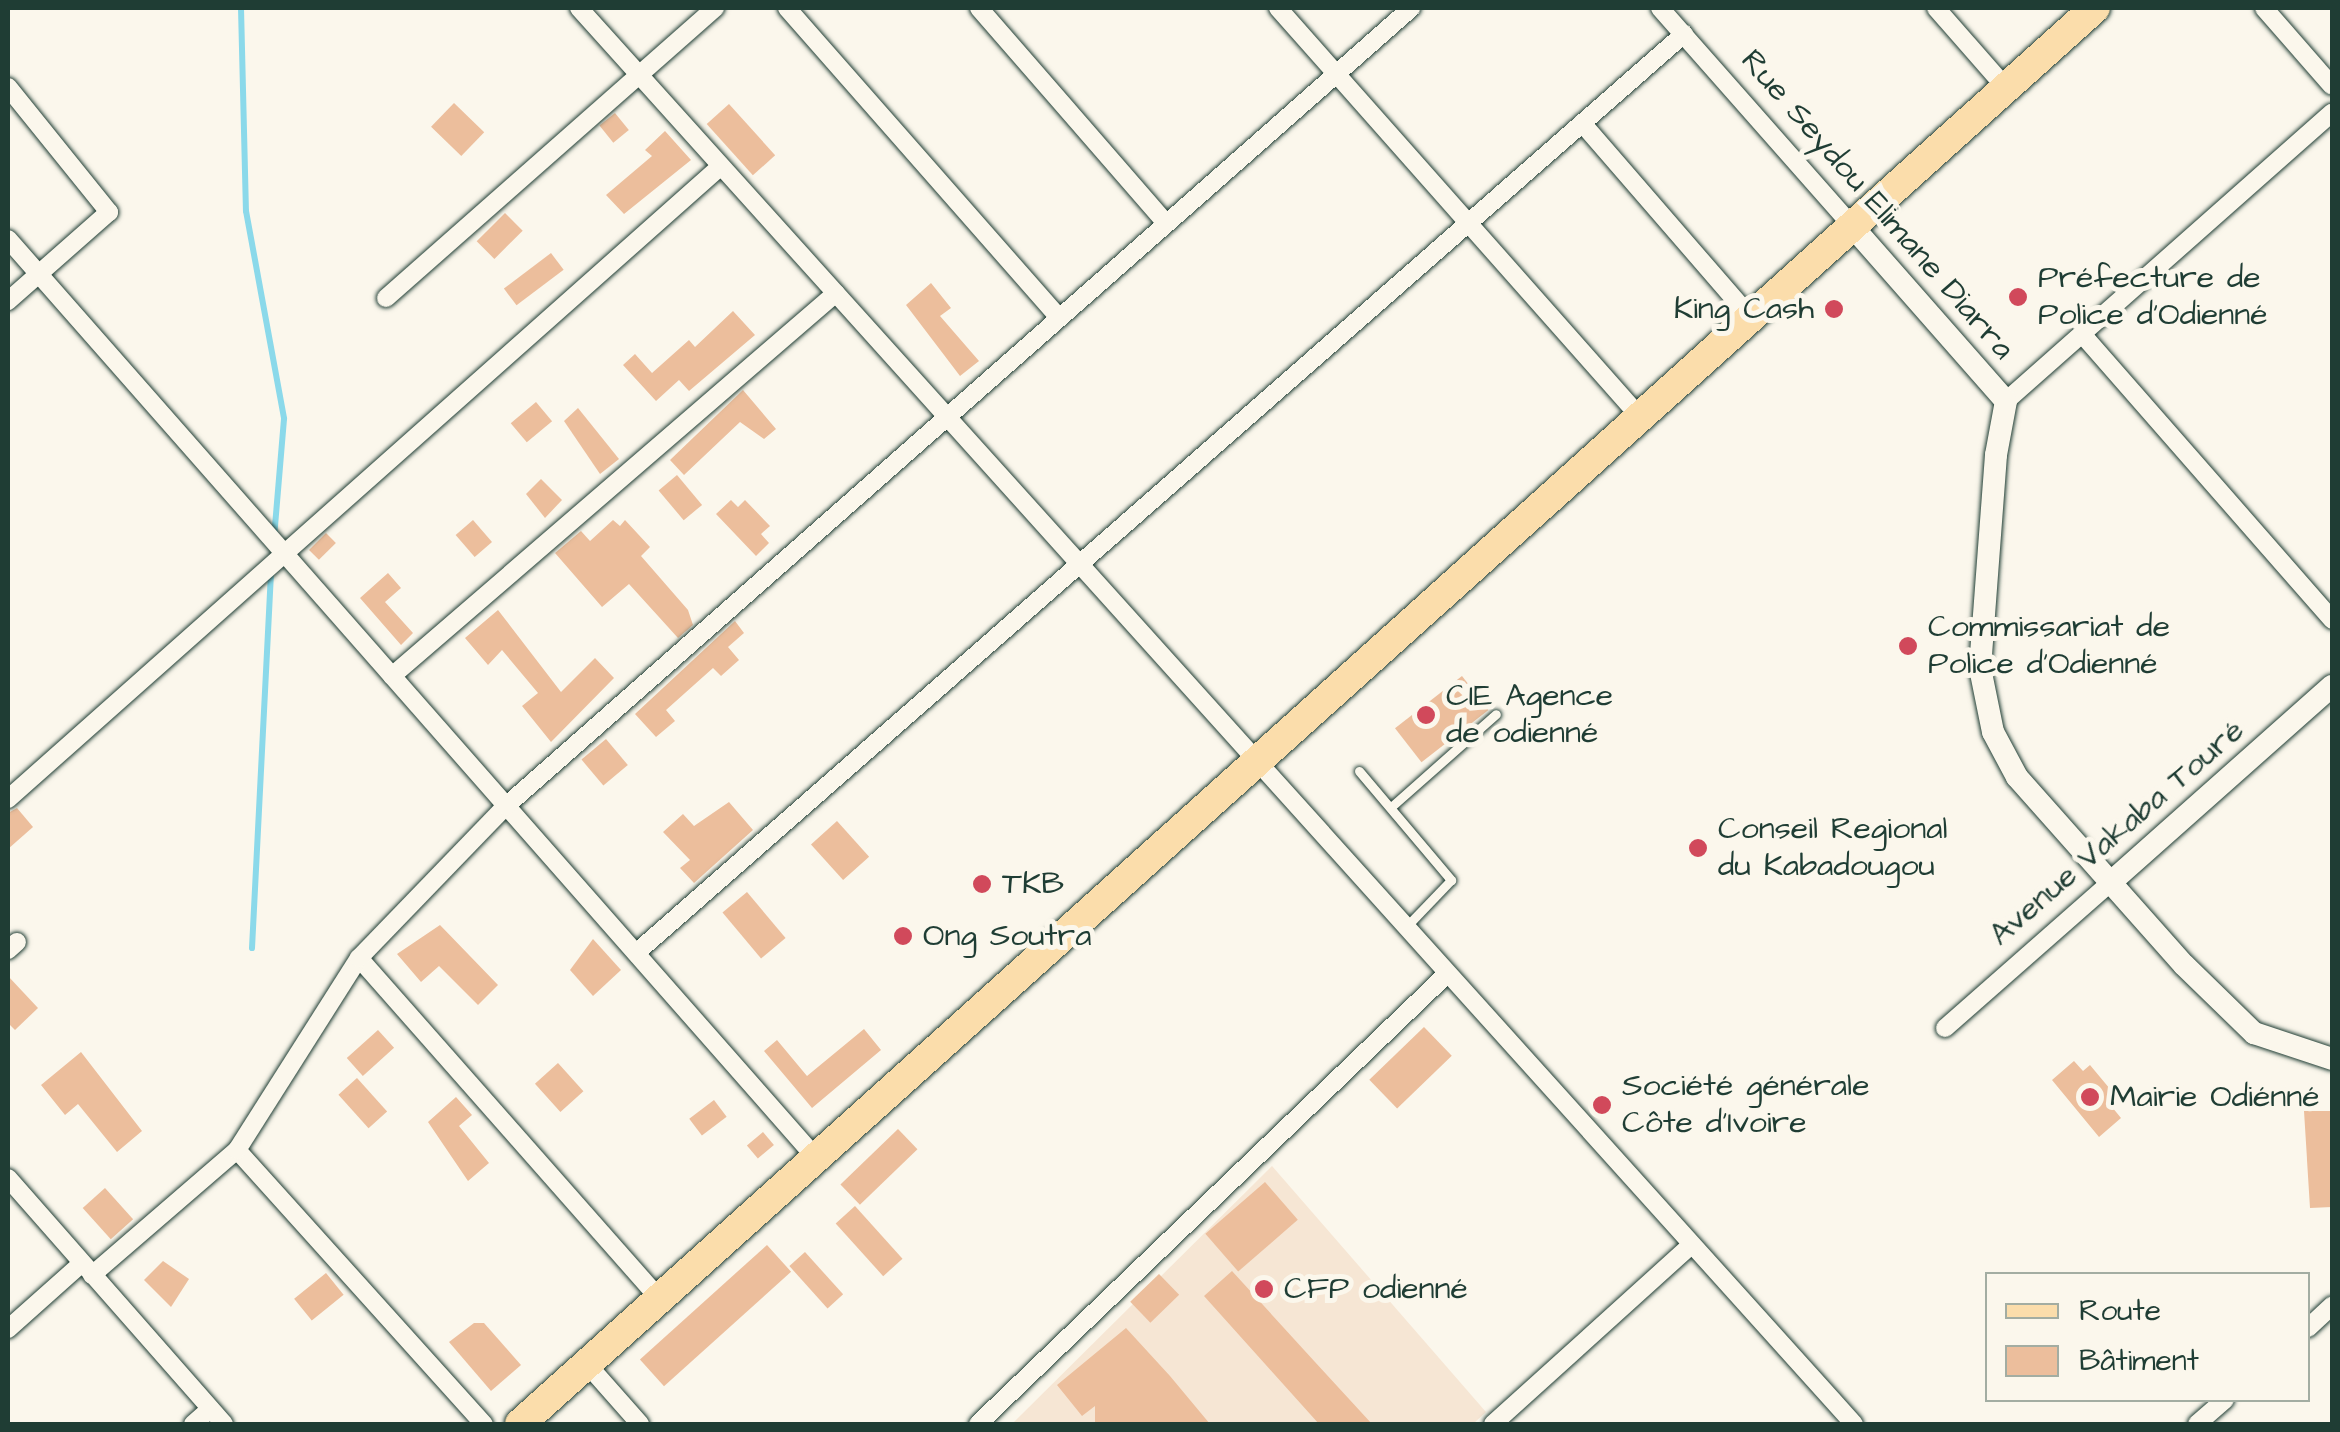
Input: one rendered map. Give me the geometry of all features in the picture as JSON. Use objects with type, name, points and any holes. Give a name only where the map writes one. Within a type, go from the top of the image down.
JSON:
[{"type":"main road","points":[[520,1424],[2094,8]]},
{"type":"street","points":[[579,8],[1854,1424]]},
{"type":"street","points":[[386,298],[715,8]]},
{"type":"street","points":[[787,8],[1059,318]]},
{"type":"street","points":[[979,8],[1166,224]]},
{"type":"street","points":[[1278,8],[1471,220],[1640,417]]},
{"type":"street","points":[[8,1329],[237,1150],[359,958],[506,806],[1411,8]]},
{"type":"street","name":"Rue Seydou Elimane Diarra","points":[[1660,8],[2006,401]]},
{"type":"street","points":[[1936,8],[2006,88]]},
{"type":"street","points":[[2264,8],[2332,86]]},
{"type":"street","points":[[636,953],[1684,34]]},
{"type":"street","points":[[8,87],[109,212],[8,302]]},
{"type":"street","points":[[2332,113],[2006,401],[1996,455],[1980,668],[1993,732],[2017,778],[2110,882],[2254,1034],[2332,1059]]},
{"type":"street","points":[[1582,123],[1751,318]]},
{"type":"street","points":[[8,799],[721,166]]},
{"type":"street","points":[[8,239],[816,1158]]},
{"type":"street","points":[[392,676],[836,293]]},
{"type":"street","points":[[2082,334],[2332,620]]},
{"type":"street","name":"Avenue Vakaba Touré","points":[[1945,1028],[2332,686]]},
{"type":"street","points":[[359,958],[660,1298]]},
{"type":"street","points":[[978,1424],[1447,974]]},
{"type":"street","points":[[237,1150],[484,1424]]},
{"type":"street","points":[[8,1178],[224,1424]]},
{"type":"street","points":[[1493,1424],[1691,1246]]},
{"type":"street","points":[[2310,1326],[2332,1306]]},
{"type":"street","points":[[588,1364],[640,1424]]},
{"type":"street","points":[[2196,1424],[2223,1402]]},
{"type":"street","points":[[193,1424],[210,1409]]},
{"type":"lane","points":[[1391,807],[1496,714]]},
{"type":"lane","points":[[1360,771],[1451,880],[1406,928]]},
{"type":"shaded area","name":"CFP odienné","points":[[1272,1166],[1486,1412],[1473,1424],[1012,1424]]},
{"type":"building","points":[[454,103],[484,132],[461,156],[431,127]]},
{"type":"building","points":[[729,104],[775,155],[753,175],[707,124]]},
{"type":"building","points":[[615,113],[629,130],[613,143],[599,126]]},
{"type":"building","points":[[665,131],[691,160],[624,214],[606,195],[652,156],[645,150]]},
{"type":"building","points":[[505,213],[523,231],[494,259],[477,241]]},
{"type":"building","points":[[551,253],[564,270],[517,305],[504,289]]},
{"type":"building","points":[[931,283],[951,308],[940,316],[979,361],[960,376],[906,305]]},
{"type":"building","points":[[733,311],[755,335],[689,391],[679,380],[656,401],[623,365],[635,354],[652,373],[689,340],[695,347]]},
{"type":"building","points":[[743,390],[776,429],[764,439],[740,422],[684,475],[670,460]]},
{"type":"building","points":[[536,402],[552,421],[527,442],[511,423]]},
{"type":"building","points":[[578,408],[619,459],[600,474],[564,421]]},
{"type":"building","points":[[677,475],[702,505],[684,520],[659,490]]},
{"type":"building","points":[[541,479],[562,500],[545,518],[526,494]]},
{"type":"building","points":[[731,500],[738,507],[745,500],[770,526],[761,534],[769,543],[756,556],[716,514]]},
{"type":"building","points":[[473,520],[492,542],[475,557],[456,535]]},
{"type":"building","points":[[613,520],[620,526],[625,520],[650,547],[641,556],[688,610],[693,625],[678,638],[629,584],[602,607],[555,553],[581,531],[590,541]]},
{"type":"building","points":[[326,533],[336,543],[319,560],[309,550]]},
{"type":"building","points":[[388,573],[401,588],[385,602],[413,633],[401,645],[360,598]]},
{"type":"building","points":[[498,610],[561,692],[595,658],[614,678],[551,742],[522,706],[538,693],[502,650],[488,665],[465,638]]},
{"type":"building","points":[[735,621],[744,633],[728,647],[739,660],[721,676],[713,668],[666,710],[675,721],[656,737],[635,714]]},
{"type":"building","points":[[1462,676],[1488,710],[1421,762],[1395,728]]},
{"type":"building","points":[[606,739],[628,765],[603,786],[581,760]]},
{"type":"building","points":[[729,802],[753,830],[694,883],[680,868],[690,860],[663,832],[683,814],[694,826]]},
{"type":"building","points":[[17,808],[33,827],[8,849],[8,813]]},
{"type":"building","points":[[837,821],[869,857],[843,880],[811,844]]},
{"type":"building","points":[[747,892],[786,938],[761,959],[722,913]]},
{"type":"building","points":[[440,925],[498,985],[478,1005],[439,966],[421,982],[397,954]]},
{"type":"building","points":[[593,939],[621,970],[593,996],[570,970]]},
{"type":"building","points":[[8,976],[38,1008],[15,1030],[8,1023]]},
{"type":"building","points":[[1424,1027],[1452,1056],[1397,1109],[1369,1080]]},
{"type":"building","points":[[864,1029],[881,1050],[812,1108],[764,1051],[777,1040],[807,1076]]},
{"type":"building","points":[[378,1030],[394,1048],[363,1076],[347,1058]]},
{"type":"building","points":[[81,1052],[142,1131],[117,1152],[78,1104],[65,1115],[41,1085]]},
{"type":"building","points":[[2074,1061],[2083,1071],[2090,1065],[2120,1101],[2112,1107],[2121,1118],[2099,1137],[2052,1080]]},
{"type":"building","points":[[558,1063],[583,1091],[560,1112],[535,1084]]},
{"type":"building","points":[[357,1078],[387,1111],[369,1128],[338,1095]]},
{"type":"building","points":[[456,1097],[472,1115],[459,1126],[489,1163],[468,1181],[428,1122]]},
{"type":"building","points":[[714,1100],[727,1117],[702,1135],[689,1119]]},
{"type":"building","points":[[2304,1111],[2332,1111],[2332,1207],[2310,1208]]},
{"type":"building","points":[[898,1129],[917,1149],[860,1205],[840,1185]]},
{"type":"building","points":[[763,1132],[774,1145],[758,1159],[747,1145]]},
{"type":"building","points":[[1265,1182],[1298,1220],[1238,1272],[1205,1234]]},
{"type":"building","points":[[105,1188],[133,1219],[111,1239],[83,1208]]},
{"type":"building","points":[[855,1206],[903,1259],[883,1276],[836,1223]]},
{"type":"building","points":[[767,1245],[791,1272],[664,1386],[640,1359]]},
{"type":"building","points":[[805,1252],[843,1294],[828,1308],[789,1266]]},
{"type":"building","points":[[163,1261],[189,1279],[171,1307],[144,1280]]},
{"type":"building","points":[[1232,1271],[1372,1424],[1319,1424],[1204,1296]]},
{"type":"building","points":[[326,1273],[344,1295],[312,1321],[294,1299]]},
{"type":"building","points":[[1159,1274],[1179,1295],[1150,1323],[1130,1302]]},
{"type":"building","points":[[474,1323],[484,1323],[521,1365],[491,1391],[449,1342]]},
{"type":"building","points":[[1126,1328],[1210,1424],[1095,1424],[1095,1406],[1082,1416],[1057,1385]]},
{"type":"waterway","points":[[241,8],[246,211],[284,419],[274,537]]},
{"type":"waterway","points":[[252,948],[271,570]]},
{"type":"place","name":"Préfecture de Police d'Odienné","points":[[2018,297]]},
{"type":"place","name":"King Cash","points":[[1834,309]]},
{"type":"place","name":"Commissariat de Police d'Odienné","points":[[1908,646]]},
{"type":"place","name":"CIE Agence de odienné","points":[[1426,715]]},
{"type":"place","name":"Conseil Regional du Kabadougou","points":[[1698,848]]},
{"type":"place","name":"TKB","points":[[982,884]]},
{"type":"place","name":"Ong Soutra","points":[[903,936]]},
{"type":"place","name":"Mairie Odiénné","points":[[2090,1097]]},
{"type":"place","name":"Société générale Côte d'Ivoire","points":[[1602,1105]]},
{"type":"place","name":"CFP odienné","points":[[1264,1289]]}]
